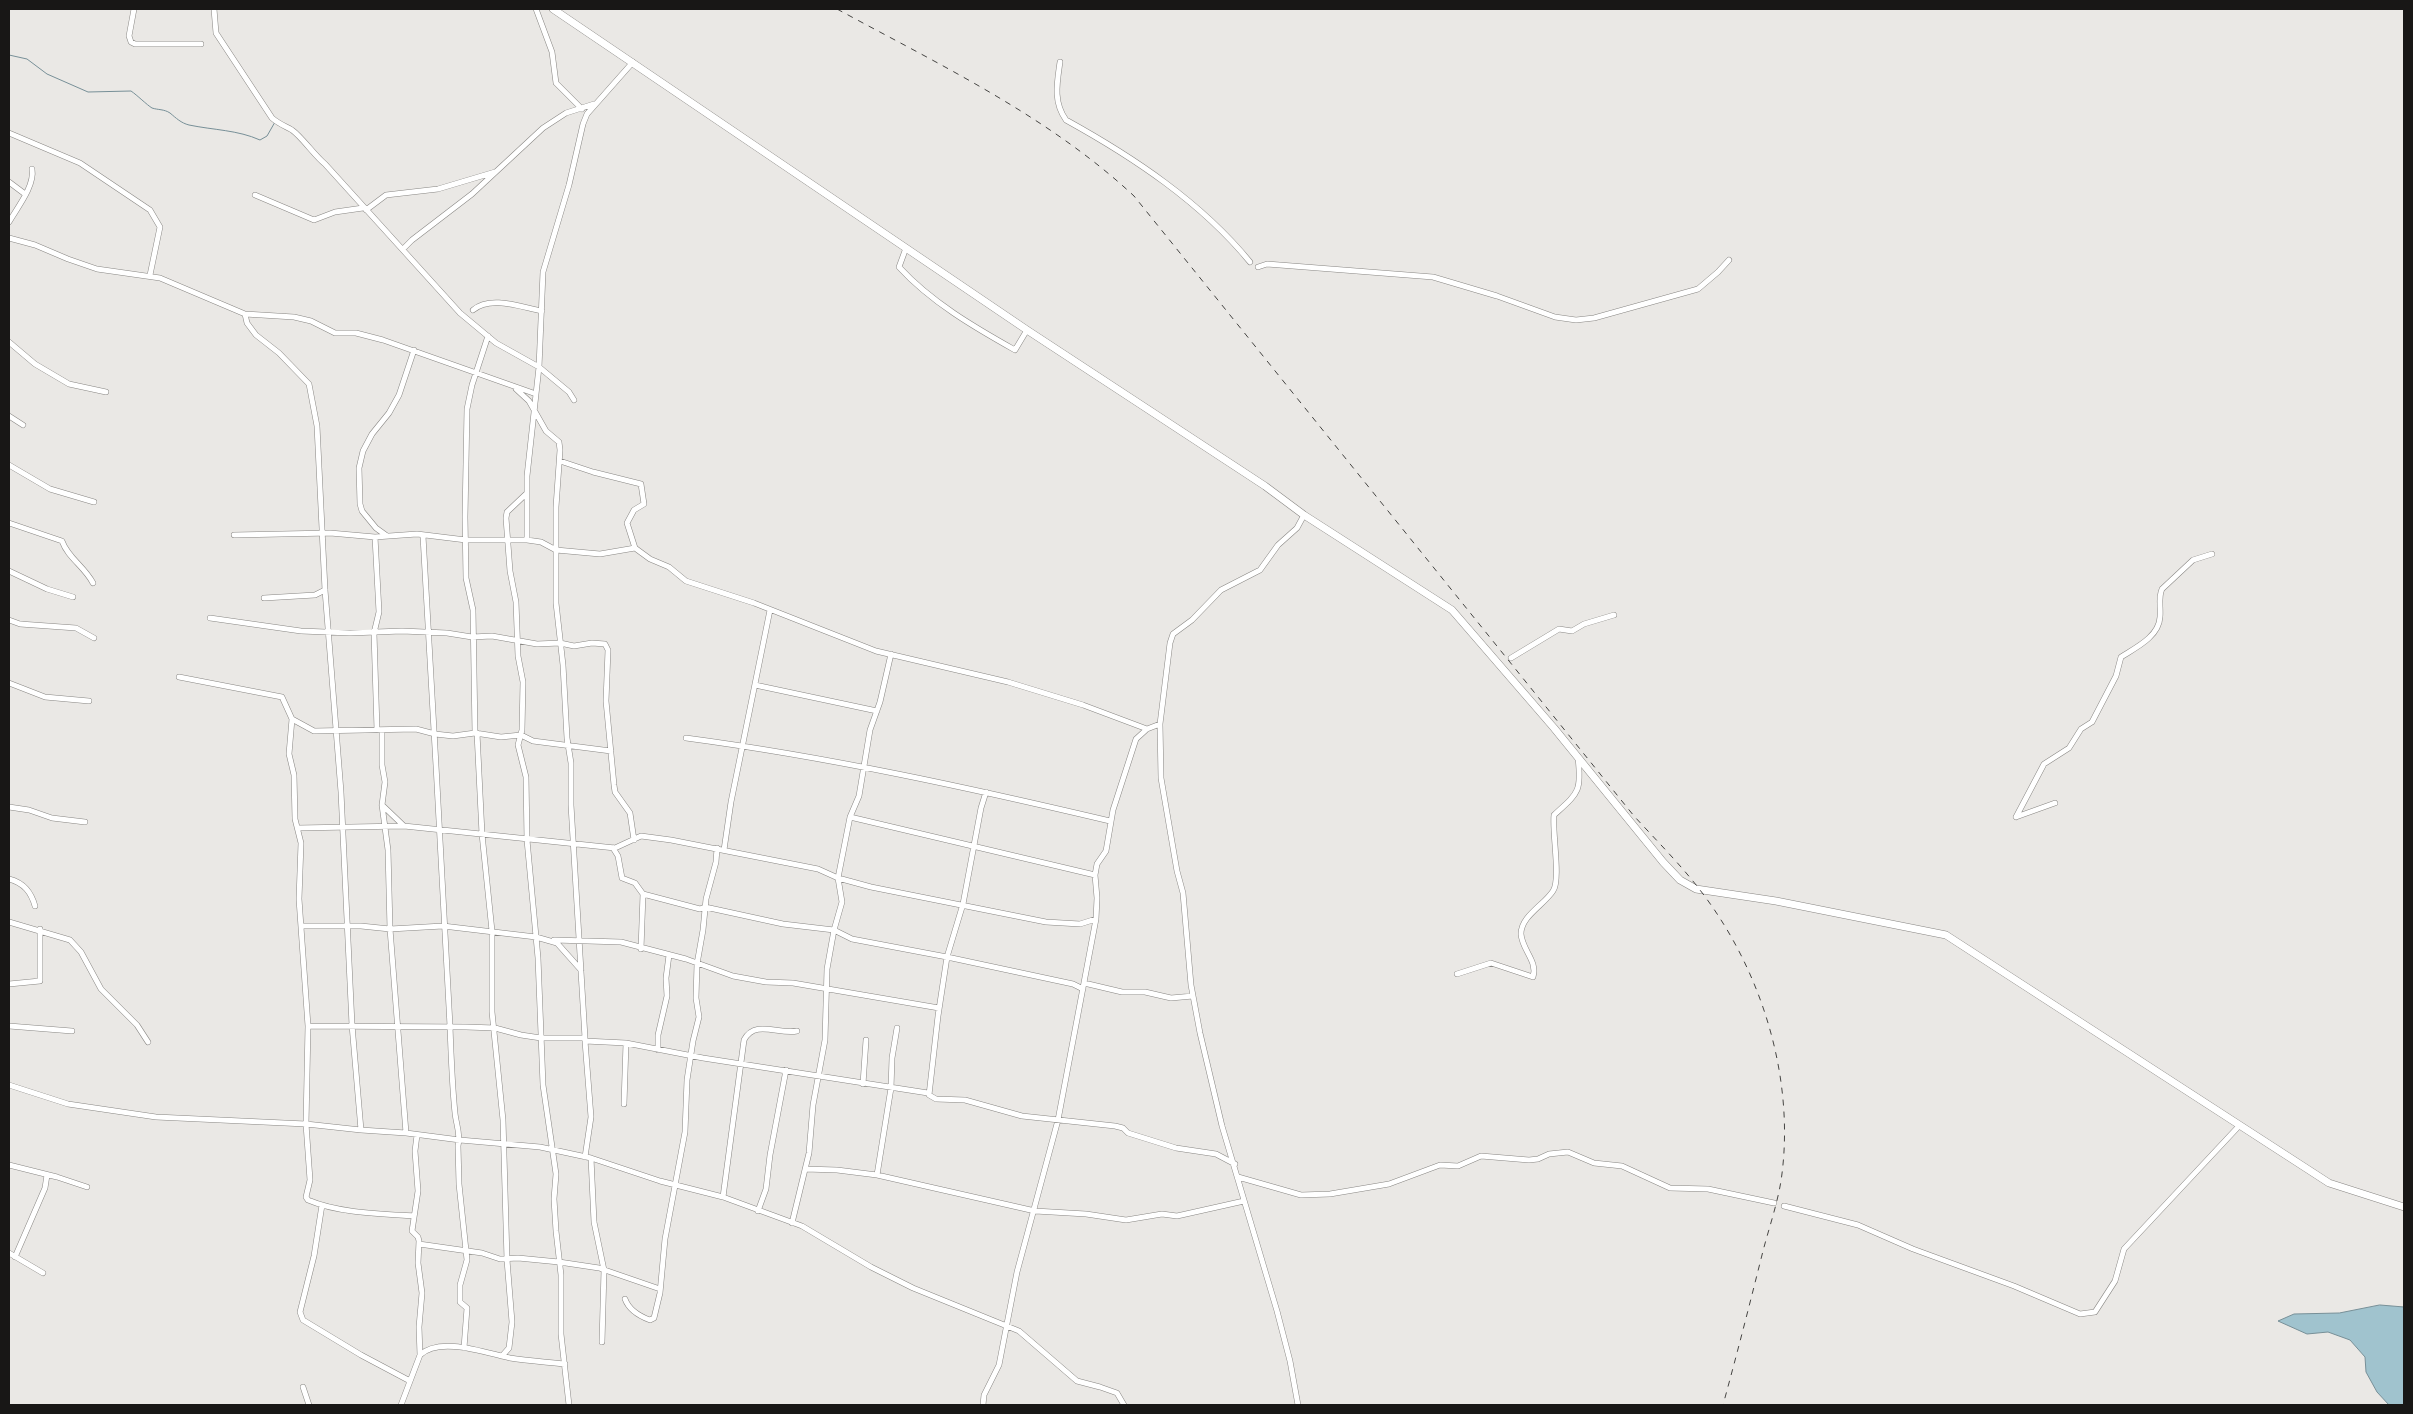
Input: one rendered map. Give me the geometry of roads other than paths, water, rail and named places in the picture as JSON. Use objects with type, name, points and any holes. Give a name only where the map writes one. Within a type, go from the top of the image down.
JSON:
[{"type":"street","points":[[134,9],[129,36],[134,44],[201,44]]},
{"type":"street","points":[[214,9],[216,33],[272,118],[280,126],[292,131],[404,249],[446,299],[488,336],[512,353],[539,367],[569,392],[574,400]]},
{"type":"street","points":[[536,9],[552,52],[556,83],[582,109]]},
{"type":"street","points":[[553,9],[1027,330],[1264,486],[1304,515],[1452,610],[1680,880],[1696,889],[1776,901],[1946,935],[2328,1183],[2404,1207]]},
{"type":"street","points":[[527,540],[526,494],[539,367],[543,272],[569,185],[579,133],[587,114],[633,62]]},
{"type":"street","points":[[1060,62],[1056,92],[1059,110],[1066,120],[1153,173],[1231,239],[1250,262]]},
{"type":"street","points":[[404,249],[412,240],[472,194],[543,128],[566,113],[597,103]]},
{"type":"street","points":[[9,133],[80,163],[150,210],[160,227],[150,275]]},
{"type":"street","points":[[9,222],[25,194],[33,175],[32,169]]},
{"type":"street","points":[[255,195],[314,220],[334,212],[364,209],[386,195],[438,189],[495,172]]},
{"type":"street","points":[[9,182],[25,194]]},
{"type":"street","points":[[9,238],[35,245],[68,259],[98,268],[150,275],[245,314],[294,317],[311,321],[335,333],[356,333],[414,350],[476,374],[536,394]]},
{"type":"street","points":[[906,248],[899,267],[912,281],[971,325],[1015,350],[1027,330]]},
{"type":"street","points":[[1258,267],[1267,264],[1433,277],[1497,296],[1555,318],[1576,320],[1594,318],[1698,289],[1729,260]]},
{"type":"street","points":[[473,310],[480,304],[492,303],[542,311]]},
{"type":"street","points":[[245,314],[248,323],[256,335],[279,352],[309,384],[317,426],[325,590],[348,926],[352,1024],[361,1130]]},
{"type":"street","points":[[488,336],[467,409],[466,578],[473,610],[472,637],[476,733],[482,834],[492,931],[492,1012],[504,1144],[507,1260],[512,1322],[509,1348],[502,1356]]},
{"type":"street","points":[[9,342],[35,364],[69,384],[106,392]]},
{"type":"street","points":[[388,536],[376,528],[362,511],[360,504],[359,468],[363,451],[372,434],[399,395],[414,350]]},
{"type":"street","points":[[516,388],[529,400],[546,431],[559,442],[560,462],[556,507],[556,603],[571,763],[573,844],[591,1117],[588,1157],[594,1222],[604,1270],[602,1342]]},
{"type":"street","points":[[9,416],[23,425]]},
{"type":"street","points":[[560,462],[641,484],[644,504],[634,510],[627,523],[636,548],[650,558],[669,567],[686,581],[770,610],[876,651],[1025,687],[1122,718],[1147,729]]},
{"type":"street","points":[[9,465],[50,489],[94,502]]},
{"type":"street","points":[[526,494],[507,512],[508,541],[519,642],[518,656],[523,682],[521,735],[518,745],[526,777],[527,840],[536,937],[542,1085],[556,1174],[554,1199],[559,1262],[562,1275],[561,1334],[569,1405]]},
{"type":"street","points":[[1298,1405],[1290,1361],[1220,1117],[1193,996],[1183,893],[1177,871],[1161,778],[1160,724],[1170,643],[1174,634],[1192,620],[1221,590],[1260,570],[1278,544],[1297,528],[1304,515]]},
{"type":"street","points":[[9,523],[62,541],[67,553],[79,564],[93,582]]},
{"type":"street","points":[[234,535],[323,533],[423,536],[466,540],[527,540],[541,542],[556,550],[600,554],[636,548]]},
{"type":"street","points":[[375,536],[379,612],[374,633],[382,765],[385,782],[382,805],[388,850],[390,929],[406,1133]]},
{"type":"street","points":[[423,536],[440,830],[443,926],[449,993],[455,1112],[460,1140],[458,1146],[458,1184],[467,1260],[460,1285],[460,1302],[466,1308],[464,1348]]},
{"type":"street","points":[[2054,803],[2016,817],[2044,764],[2069,748],[2081,730],[2092,722],[2116,676],[2121,657],[2132,652],[2154,632],[2160,619],[2160,594],[2162,590],[2193,560],[2212,554]]},
{"type":"street","points":[[9,571],[47,589],[73,596]]},
{"type":"street","points":[[264,598],[315,595],[325,590]]},
{"type":"street","points":[[724,850],[742,746],[770,610]]},
{"type":"street","points":[[1511,658],[1559,629],[1572,631],[1584,624],[1614,615]]},
{"type":"street","points":[[210,618],[301,631],[374,633],[390,630],[472,637],[492,636],[519,642],[560,643],[574,646],[592,643],[608,646],[606,701],[615,792],[630,812],[634,840]]},
{"type":"street","points":[[9,620],[20,624],[76,628],[94,638]]},
{"type":"street","points":[[792,1223],[809,1153],[818,1076],[825,1040],[828,989],[827,969],[834,930],[842,902],[838,878],[850,817],[856,806],[870,730],[877,711],[891,654]]},
{"type":"street","points":[[179,677],[282,697],[292,719],[289,754],[294,775],[295,819],[301,843],[299,899],[308,1026],[306,1124],[310,1180],[306,1197],[311,1202],[322,1205],[377,1214],[414,1216]]},
{"type":"street","points":[[9,683],[45,697],[89,701]]},
{"type":"street","points":[[755,685],[877,711]]},
{"type":"street","points":[[292,719],[314,731],[336,729],[416,729],[453,736],[476,733],[501,737],[521,735],[533,740],[612,751]]},
{"type":"street","points":[[984,1405],[984,1395],[999,1365],[1017,1272],[1036,1211],[1039,1186],[1058,1120],[1096,919],[1097,898],[1094,875],[1097,864],[1106,852],[1110,821],[1136,739],[1147,729],[1160,724]]},
{"type":"street","points":[[686,738],[864,768],[986,792],[1110,821]]},
{"type":"street","points":[[1457,974],[1491,963],[1533,977],[1535,971],[1534,964],[1521,933],[1524,922],[1554,891],[1556,881],[1554,815],[1578,791],[1580,779],[1578,758]]},
{"type":"street","points":[[928,1093],[947,957],[963,904],[981,808],[986,792]]},
{"type":"street","points":[[382,805],[404,826]]},
{"type":"street","points":[[9,807],[29,810],[52,818],[85,822]]},
{"type":"street","points":[[850,817],[1094,875]]},
{"type":"street","points":[[298,828],[404,826],[613,848],[641,836],[717,848],[818,869],[838,878],[871,887],[1065,924],[1080,924],[1096,919]]},
{"type":"street","points":[[613,848],[618,856],[622,878],[635,883],[643,894],[641,949]]},
{"type":"street","points":[[625,1299],[628,1307],[650,1320],[656,1313],[665,1239],[686,1124],[687,1080],[690,1056],[699,1017],[696,998],[697,964],[705,907],[716,862],[717,848]]},
{"type":"street","points":[[9,879],[25,886],[35,906]]},
{"type":"street","points":[[643,894],[700,910],[705,907],[783,924],[834,930],[852,940],[947,957],[1083,986],[1122,992],[1145,992],[1172,998],[1193,996]]},
{"type":"street","points":[[9,922],[70,940],[81,952],[101,989],[137,1026],[148,1042]]},
{"type":"street","points":[[301,926],[348,926],[390,929],[443,926],[554,940],[621,942],[734,976],[828,989],[939,1008]]},
{"type":"street","points":[[9,984],[40,981],[40,930]]},
{"type":"street","points":[[554,940],[582,971]]},
{"type":"street","points":[[658,1050],[659,1026],[667,996],[666,978],[669,956]]},
{"type":"street","points":[[308,1026],[397,1024],[494,1028],[541,1038],[626,1044],[690,1056],[928,1093],[936,1099],[955,1098],[1022,1116],[1115,1126],[1150,1141],[1155,1140],[1176,1148],[1216,1154],[1235,1164]]},
{"type":"street","points":[[9,1026],[72,1031]]},
{"type":"street","points":[[877,1175],[891,1088],[897,1028]]},
{"type":"street","points":[[723,1197],[735,1122],[744,1040],[752,1030],[797,1030]]},
{"type":"street","points":[[863,1084],[866,1040]]},
{"type":"street","points":[[624,1104],[626,1044]]},
{"type":"street","points":[[758,1211],[767,1183],[770,1155],[786,1070]]},
{"type":"street","points":[[9,1085],[68,1104],[156,1117],[306,1124],[406,1133],[553,1150],[588,1157],[660,1181],[723,1197],[815,1233],[870,1267],[913,1288],[1007,1325],[1024,1335],[1077,1381],[1116,1393],[1124,1405]]},
{"type":"street","points":[[1784,1206],[1858,1225],[2080,1314],[2096,1312],[2115,1281],[2124,1249],[2239,1126]]},
{"type":"street","points":[[401,1405],[420,1355],[419,1327],[422,1294],[418,1263],[419,1244],[418,1237],[412,1231],[418,1191],[415,1151],[417,1135]]},
{"type":"street","points":[[1238,1177],[1301,1195],[1330,1194],[1389,1184],[1440,1165],[1458,1166],[1481,1156],[1529,1160],[1538,1159],[1549,1154],[1568,1152],[1594,1163],[1622,1166],[1670,1188],[1708,1189],[1774,1203]]},
{"type":"street","points":[[9,1165],[87,1187]]},
{"type":"street","points":[[805,1169],[837,1170],[877,1175],[1036,1211],[1086,1214],[1126,1220],[1162,1214],[1178,1216],[1244,1201]]},
{"type":"street","points":[[15,1257],[44,1188],[47,1175]]},
{"type":"street","points":[[322,1205],[314,1256],[300,1312],[304,1320],[361,1355],[410,1380]]},
{"type":"street","points":[[419,1244],[466,1250],[507,1260],[518,1258],[559,1262],[604,1270],[660,1289]]},
{"type":"street","points":[[9,1253],[42,1273]]},
{"type":"street","points":[[420,1355],[434,1347],[464,1348],[502,1356],[565,1364]]},
{"type":"street","points":[[303,1387],[309,1405]]},
{"type":"water","points":[[2380,1305],[2404,1307],[2404,1405],[2389,1405],[2377,1392],[2366,1372],[2365,1357],[2350,1340],[2328,1332],[2307,1334],[2278,1321],[2294,1314],[2339,1313]]},
{"type":"waterway","points":[[9,55],[27,59],[47,74],[88,92],[131,91],[152,108],[168,112],[181,122],[189,125],[234,132],[260,140],[267,136],[275,122]]},
{"type":"railway","points":[[837,9],[954,72],[1029,116],[1101,167],[1134,196],[1634,816],[1692,880],[1722,921],[1741,955],[1757,991],[1769,1028],[1778,1066],[1783,1104],[1784,1143],[1781,1181],[1777,1199],[1723,1405]]}]
